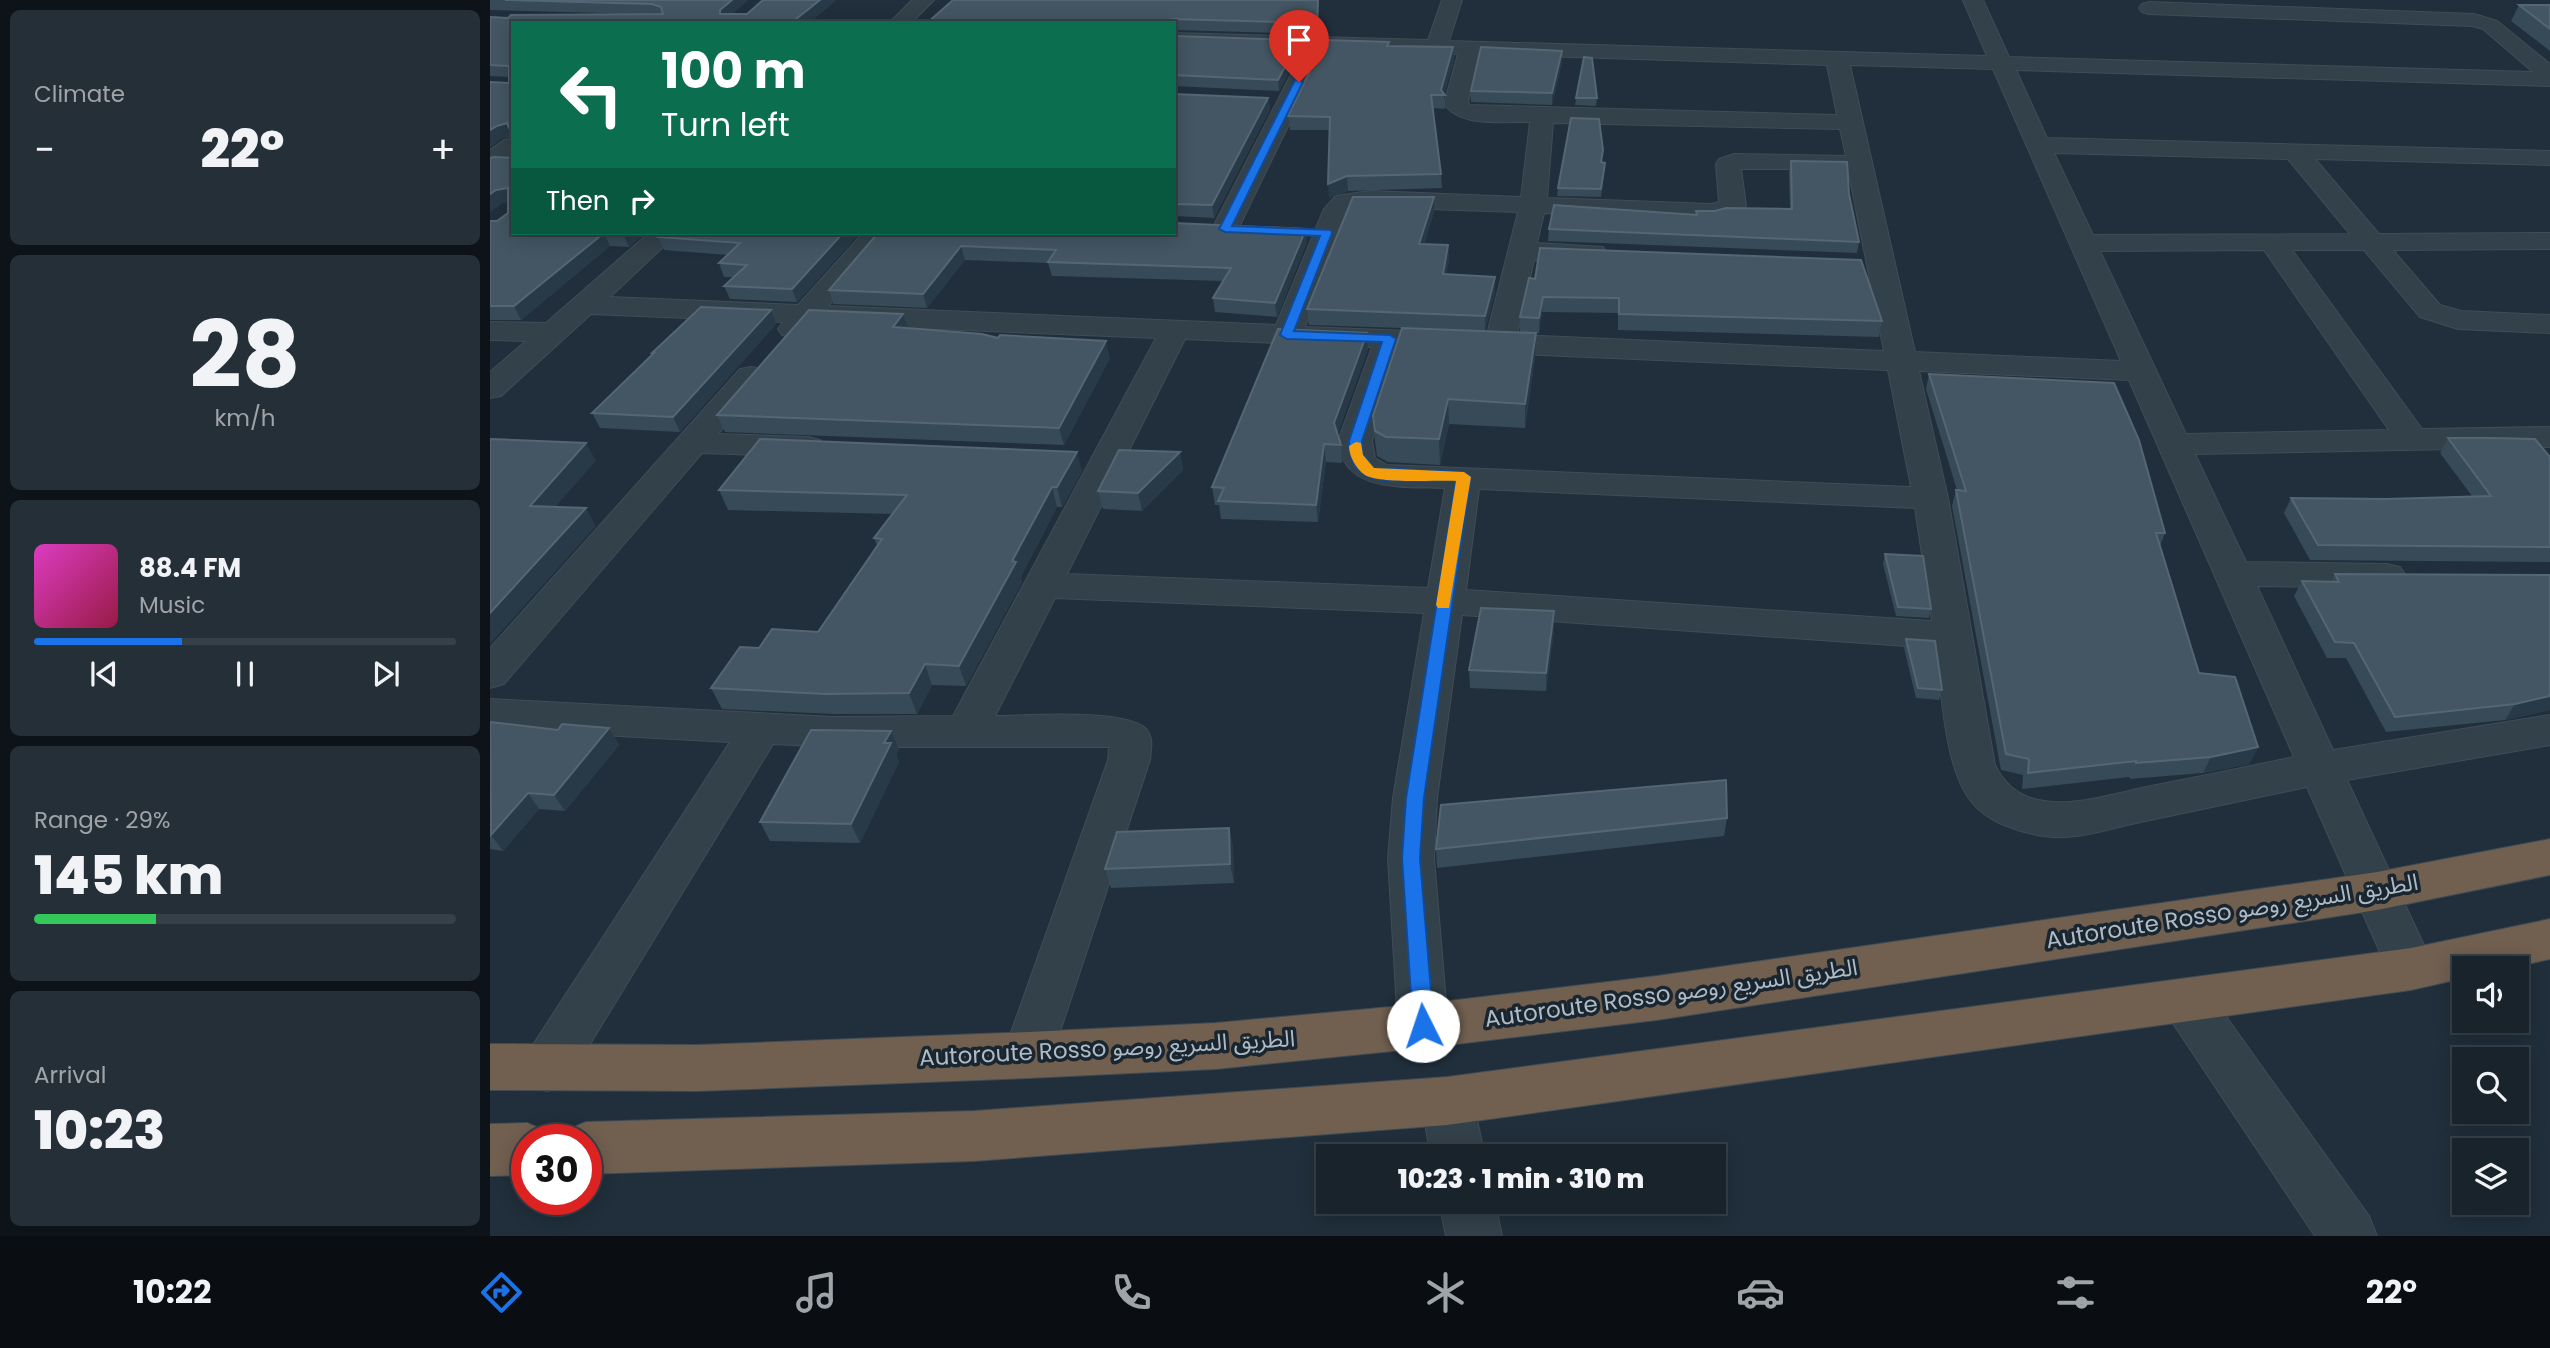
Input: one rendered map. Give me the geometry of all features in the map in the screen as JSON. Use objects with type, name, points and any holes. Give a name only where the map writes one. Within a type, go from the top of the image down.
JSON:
[{"type":"highway","name":"Autoroute Rosso الطريق السريع روصو","points":[[490,1067],[698,1068],[1029,1055],[1216,1046],[1423,1026],[1671,996],[2377,891],[2550,857]]},
{"type":"highway","points":[[602,1148],[974,1136],[1447,1101],[2411,969],[2550,939]]},
{"type":"highway","points":[[490,1150],[511,1149]]},
{"type":"street","points":[[901,21],[924,0]]},
{"type":"street","points":[[1436,47],[1452,0]]},
{"type":"street","points":[[1947,0],[1973,0],[2411,969]]},
{"type":"street","points":[[2390,0],[2408,16]]},
{"type":"street","points":[[2146,4],[2408,16],[2476,10],[2550,77]]},
{"type":"street","points":[[2146,4],[2163,28]]},
{"type":"street","points":[[1176,39],[2550,77]]},
{"type":"street","points":[[1225,229],[1318,43]]},
{"type":"street","points":[[1470,47],[1456,104],[1463,111],[1542,116],[1850,122]]},
{"type":"street","points":[[2177,48],[2191,68]]},
{"type":"street","points":[[1837,58],[1859,163],[1867,265],[1902,361],[1931,498],[1974,765],[1984,787],[2000,804],[2026,816],[2054,820],[2103,813],[2320,768],[2550,730]]},
{"type":"street","points":[[1264,100],[1289,101]]},
{"type":"street","points":[[1500,344],[1533,203],[1542,116]]},
{"type":"street","points":[[490,142],[511,144]]},
{"type":"street","points":[[2039,145],[2550,158]]},
{"type":"street","points":[[490,162],[511,146]]},
{"type":"street","points":[[2295,152],[2430,311],[2443,317],[2550,324]]},
{"type":"street","points":[[1287,335],[1314,232],[1345,202],[1533,203],[1714,212],[1733,206],[1728,164],[1734,161],[1859,163]]},
{"type":"street","points":[[490,389],[663,235]]},
{"type":"street","points":[[490,674],[875,235]]},
{"type":"street","points":[[2083,243],[2550,241]]},
{"type":"street","points":[[2272,242],[2412,439]]},
{"type":"street","points":[[1522,251],[1619,254]]},
{"type":"street","points":[[585,305],[2141,371]]},
{"type":"street","points":[[966,732],[1042,585],[1094,459],[1175,330]]},
{"type":"street","points":[[490,331],[554,332]]},
{"type":"street","points":[[1390,339],[1356,441],[1356,456],[1370,471],[1931,498]]},
{"type":"street","points":[[2174,444],[2550,437]]},
{"type":"street","points":[[693,443],[845,449]]},
{"type":"street","points":[[1423,1026],[1411,858],[1415,798],[1464,477]]},
{"type":"street","points":[[2233,574],[2426,576]]},
{"type":"street","points":[[1042,585],[1444,601],[1952,635]]},
{"type":"street","points":[[490,715],[834,732],[1121,733],[1131,740],[1129,760],[1029,1055]]},
{"type":"street","points":[[547,1068],[761,728]]},
{"type":"street","points":[[2186,1001],[2349,1236]]},
{"type":"street","points":[[1447,1101],[1455,1144]]},
{"type":"street","points":[[1469,1214],[1474,1236]]},
{"type":"building","points":[[505,0],[732,0],[720,10],[720,14],[747,14],[763,0],[820,0],[794,21],[511,21],[511,129],[507,123],[490,130],[490,82],[509,83],[509,66],[490,65],[490,17],[663,14],[661,7],[652,4]]},
{"type":"building","points":[[953,0],[1318,0],[1317,23],[1172,19],[929,21]]},
{"type":"building","points":[[2519,5],[2550,5],[2550,29]]},
{"type":"building","points":[[1176,36],[1299,40],[1278,80],[1176,75]]},
{"type":"building","points":[[1325,40],[1389,42],[1387,46],[1453,47],[1441,90],[1445,95],[1431,95],[1441,174],[1347,176],[1328,184],[1330,117],[1288,116]]},
{"type":"building","points":[[1481,47],[1562,51],[1552,93],[1471,91]]},
{"type":"building","points":[[1584,57],[1592,58],[1597,98],[1576,98]]},
{"type":"building","points":[[1176,94],[1268,98],[1212,205],[1176,204]]},
{"type":"building","points":[[1571,118],[1599,119],[1603,150],[1601,162],[1605,163],[1601,189],[1558,188]]},
{"type":"building","points":[[490,158],[511,158],[511,235],[602,235],[514,306],[490,306],[490,221],[497,221],[508,213],[508,188],[490,194]]},
{"type":"building","points":[[1791,161],[1847,162],[1849,194],[1859,242],[1549,229],[1554,205],[1697,215],[1696,211],[1726,208],[1792,209]]},
{"type":"building","points":[[1353,197],[1434,197],[1419,244],[1448,245],[1443,274],[1495,277],[1485,316],[1307,309]]},
{"type":"building","points":[[1176,223],[1306,229],[1275,303],[1213,298],[1231,268],[1048,262],[1056,250],[961,246],[923,294],[829,290],[876,235],[1176,235]]},
{"type":"building","points":[[841,235],[792,289],[724,286],[747,265],[719,263],[740,243],[658,237]]},
{"type":"building","points":[[1540,248],[1861,260],[1882,321],[1619,314],[1619,298],[1543,297],[1539,318],[1520,317],[1529,278],[1535,279]]},
{"type":"building","points":[[701,307],[771,310],[673,417],[592,413],[652,353]]},
{"type":"building","points":[[809,310],[903,314],[893,327],[982,334],[998,338],[1000,335],[1106,341],[1059,428],[717,415]]},
{"type":"building","points":[[1402,328],[1536,333],[1525,404],[1448,399],[1439,439],[1386,437],[1375,431],[1373,416]]},
{"type":"building","points":[[1278,329],[1367,333],[1334,423],[1341,445],[1324,444],[1316,505],[1218,501],[1224,488],[1212,487]]},
{"type":"building","points":[[1929,374],[2114,383],[2139,440],[2165,533],[2156,533],[2199,673],[2235,677],[2258,747],[2211,757],[2136,761],[2028,773],[2029,759],[2006,754],[1956,490],[1966,491]]},
{"type":"building","points":[[2448,438],[2535,439],[2550,457],[2550,547],[2318,545],[2291,498],[2491,496]]},
{"type":"building","points":[[490,439],[586,443],[530,506],[586,508],[490,613]]},
{"type":"building","points":[[760,439],[1077,452],[1057,487],[1052,487],[1012,561],[1016,562],[959,666],[925,664],[909,693],[825,694],[711,688],[740,647],[759,648],[772,629],[818,632],[882,539],[874,538],[907,495],[719,490]]},
{"type":"building","points":[[1119,450],[1180,452],[1138,493],[1098,491]]},
{"type":"building","points":[[1885,554],[1923,556],[1931,609],[1898,607]]},
{"type":"building","points":[[2335,574],[2550,575],[2550,696],[2515,704],[2395,717],[2354,643],[2335,642],[2302,581],[2339,582]]},
{"type":"building","points":[[1481,608],[1554,611],[1546,673],[1469,670]]},
{"type":"building","points":[[1906,639],[1935,641],[1942,690],[1918,688]]},
{"type":"building","points":[[490,722],[558,730],[562,724],[609,728],[554,795],[528,793],[491,835]]},
{"type":"building","points":[[811,730],[891,731],[884,743],[891,743],[851,824],[760,822]]},
{"type":"building","points":[[1726,780],[1727,818],[1436,849],[1441,805]]},
{"type":"building","points":[[1229,828],[1230,864],[1105,869],[1117,832]]},
{"type":"slow traffic","points":[[1356,446],[1356,456],[1370,471],[1388,475],[1464,477],[1444,605]]},
{"type":"route","points":[[1299,82],[1225,229],[1327,233],[1287,335],[1390,339],[1356,441],[1356,456],[1370,471],[1388,475],[1464,477],[1415,798],[1411,858],[1423,1026]]}]
